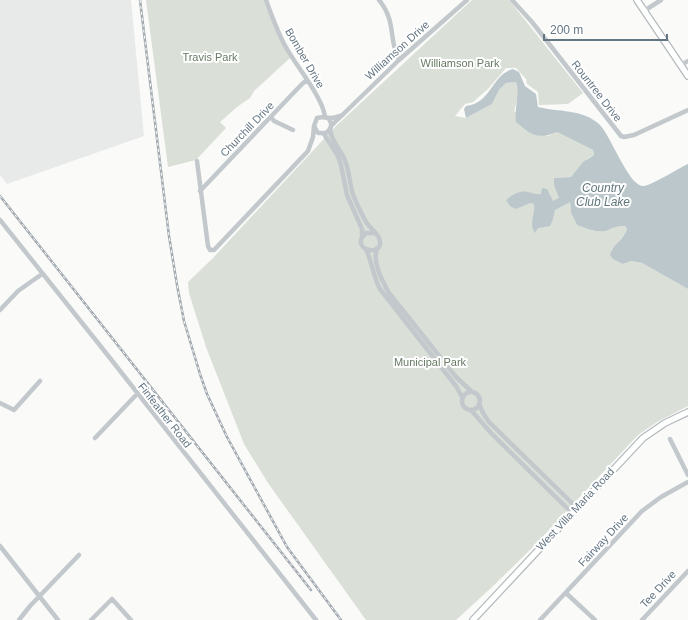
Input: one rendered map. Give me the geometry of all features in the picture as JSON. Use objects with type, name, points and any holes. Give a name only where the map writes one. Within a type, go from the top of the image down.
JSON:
[{"type":"main road","points":[[637,0],[688,76]]},
{"type":"main road","name":"West Villa Maria Road","points":[[473,620],[643,438],[665,423],[688,412]]},
{"type":"street","name":"Bomber Drive","points":[[266,0],[286,48],[320,102],[327,118]]},
{"type":"street","points":[[379,0],[388,14],[396,53],[399,60]]},
{"type":"street","name":"Williamson Drive","points":[[331,127],[399,60],[466,0]]},
{"type":"street","name":"Rountree Drive","points":[[512,0],[532,22],[621,136],[624,137],[634,135],[688,110]]},
{"type":"street","points":[[644,11],[661,0]]},
{"type":"street","points":[[681,65],[688,61]]},
{"type":"street","name":"Churchill Drive","points":[[200,191],[307,80]]},
{"type":"street","name":"Bomber Drive","points":[[317,118],[320,109],[320,102]]},
{"type":"street","points":[[197,162],[208,246],[210,250],[214,250],[308,151],[312,142],[314,126],[317,118],[342,115]]},
{"type":"street","points":[[271,117],[274,121],[293,130]]},
{"type":"street","points":[[327,118],[330,120],[332,139],[342,154],[348,168],[353,192],[361,214],[380,240],[375,254],[375,260],[389,293],[456,377],[472,392],[478,395],[480,400],[479,404],[489,422],[577,508]]},
{"type":"street","points":[[314,126],[316,131],[322,134],[338,156],[347,195],[362,228],[362,245],[366,250],[374,276],[380,289],[456,386],[462,397],[463,406],[471,410],[491,433],[572,513]]},
{"type":"street","points":[[312,142],[331,127]]},
{"type":"street","name":"Finfeather Road","points":[[0,220],[106,352],[137,394],[316,620]]},
{"type":"street","points":[[362,238],[366,233],[374,233]]},
{"type":"street","points":[[366,250],[372,251],[377,248]]},
{"type":"street","points":[[0,310],[18,291],[42,274]]},
{"type":"street","points":[[0,403],[14,410],[40,381]]},
{"type":"street","points":[[462,397],[466,393],[472,392]]},
{"type":"street","points":[[95,438],[137,394]]},
{"type":"street","points":[[471,410],[476,408],[479,404]]},
{"type":"street","points":[[670,439],[688,476]]},
{"type":"street","name":"Fairway Drive","points":[[540,620],[651,503],[688,482]]},
{"type":"street","points":[[0,546],[58,620]]},
{"type":"street","points":[[19,620],[30,606],[80,555]]},
{"type":"street","name":"Tee Drive","points":[[642,620],[688,570]]},
{"type":"street","points":[[566,593],[595,620]]},
{"type":"street","points":[[91,620],[112,599],[131,620]]},
{"type":"shaded area","points":[[0,0],[131,0],[144,136],[7,184],[0,175]]},
{"type":"green space","name":"Travis Park","points":[[146,0],[264,0],[290,58],[254,91],[250,98],[220,122],[226,128],[196,160],[168,167]]},
{"type":"green space","name":"Municipal Park","points":[[472,0],[509,0],[583,93],[568,104],[539,105],[538,92],[527,84],[526,79],[516,68],[506,68],[488,89],[473,102],[465,104],[455,116],[466,118],[492,104],[499,90],[506,83],[516,82],[518,97],[514,111],[548,136],[557,132],[593,150],[594,155],[588,158],[571,177],[554,178],[556,190],[570,202],[571,213],[577,225],[598,231],[606,231],[625,226],[627,229],[625,234],[611,250],[623,264],[631,261],[642,263],[688,289],[688,406],[657,422],[638,435],[532,548],[456,620],[366,620],[268,483],[244,444],[206,347],[189,293],[188,282],[213,258],[336,126]]},
{"type":"water","name":"Country Club Lake","points":[[513,69],[519,72],[525,86],[536,94],[538,107],[578,113],[593,119],[599,124],[604,130],[626,170],[632,179],[638,184],[644,186],[648,185],[688,164],[688,289],[642,263],[631,261],[623,264],[613,259],[610,255],[611,251],[625,233],[627,229],[625,226],[606,231],[598,231],[577,225],[571,213],[570,202],[555,210],[550,226],[538,228],[535,233],[532,226],[534,204],[530,203],[516,209],[510,206],[506,200],[513,195],[519,192],[541,194],[542,188],[547,189],[553,201],[559,198],[554,185],[554,178],[571,177],[583,162],[594,155],[593,150],[557,132],[545,136],[535,135],[516,122],[516,82],[506,83],[499,90],[492,104],[466,118],[464,109],[466,106],[475,104],[481,100],[500,77]]},
{"type":"railway","points":[[140,0],[169,236],[184,321],[200,374],[207,394],[227,437],[287,547],[341,620]]},
{"type":"railway","points":[[0,196],[311,590]]},
{"type":"park label","name":"Williamson Park","points":[[460,63]]}]
